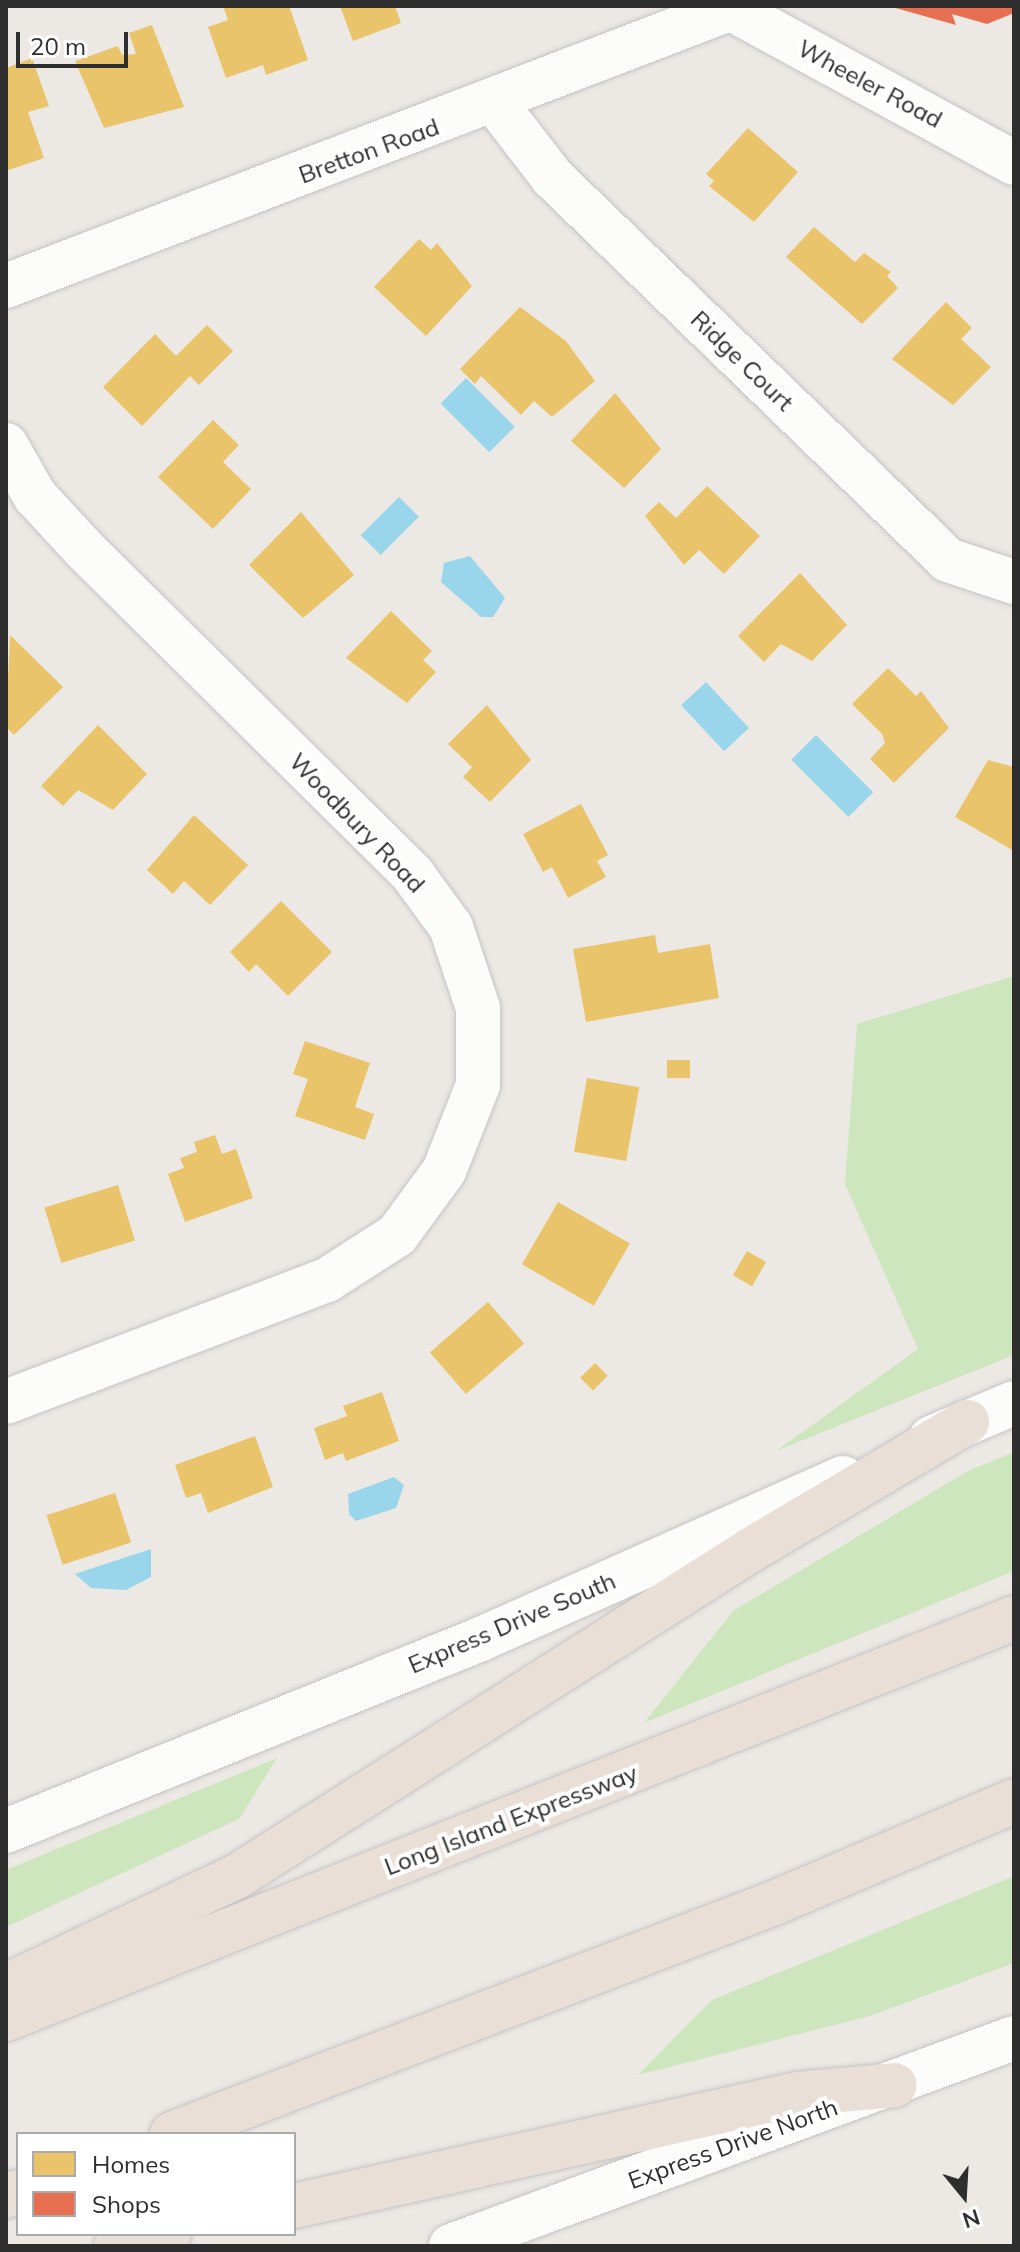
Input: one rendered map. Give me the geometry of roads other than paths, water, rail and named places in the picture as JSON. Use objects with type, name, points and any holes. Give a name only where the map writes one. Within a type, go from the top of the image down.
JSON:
[{"type":"highway","points":[[6,1986],[236,1877],[752,1549],[967,1422]]},
{"type":"highway","name":"Long Island Expressway","points":[[6,2019],[1014,1618]]},
{"type":"highway","points":[[177,2132],[774,1903],[1014,1801]]},
{"type":"highway","points":[[296,2206],[798,2094],[895,2085]]},
{"type":"highway","points":[[116,2246],[160,2236]]},
{"type":"street","name":"Bretton Road","points":[[6,286],[496,104],[727,7]]},
{"type":"street","name":"Wheeler Road","points":[[727,7],[1014,163]]},
{"type":"street","name":"Ridge Court","points":[[496,104],[553,178],[948,560],[1014,582]]},
{"type":"street","name":"Woodbury Road","points":[[6,445],[35,496],[84,549],[413,875],[451,927],[478,1008],[478,1085],[444,1171],[397,1235],[327,1280],[6,1402]]},
{"type":"street","name":"Express Drive South","points":[[6,1831],[481,1639],[1014,1403]]},
{"type":"street","name":"Express Drive North","points":[[451,2246],[895,2085],[1014,2038]]},
{"type":"water","points":[[466,378],[515,427],[489,452],[441,403]]},
{"type":"water","points":[[399,497],[419,517],[381,555],[361,535]]},
{"type":"water","points":[[470,556],[505,598],[493,617],[481,617],[441,582],[444,563]]},
{"type":"water","points":[[706,682],[749,728],[724,751],[681,705]]},
{"type":"water","points":[[816,735],[873,792],[849,817],[791,760]]},
{"type":"water","points":[[394,1477],[404,1485],[396,1508],[356,1521],[349,1514],[348,1494]]},
{"type":"water","points":[[151,1549],[151,1577],[126,1590],[91,1588],[75,1574]]}]
